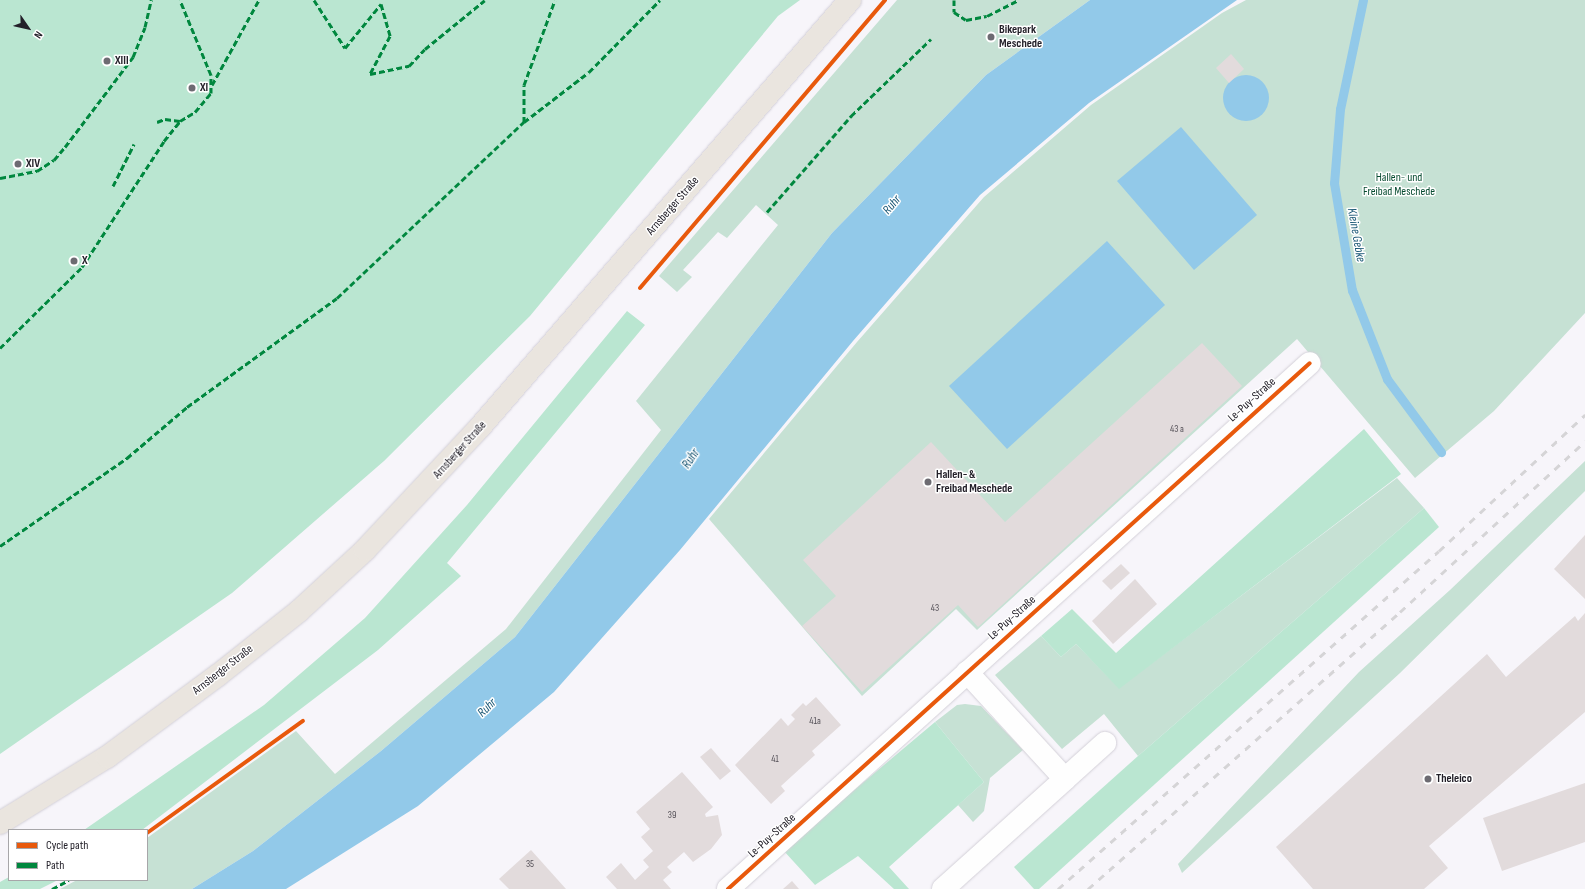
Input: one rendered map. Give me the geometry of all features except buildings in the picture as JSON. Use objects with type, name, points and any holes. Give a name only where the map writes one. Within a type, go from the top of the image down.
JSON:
[{"type":"main road","name":"Arnsberger Straße","points":[[0,823],[107,757],[217,676],[298,611],[365,550],[485,421],[850,0]]},
{"type":"street","name":"Le-Puy-Straße","points":[[728,889],[1310,363]]},
{"type":"street","points":[[967,672],[1065,779]]},
{"type":"street","points":[[942,889],[1105,742]]},
{"type":"green space","points":[[0,0],[800,0],[778,16],[530,316],[384,461],[232,593],[0,754]]},
{"type":"green space","points":[[897,0],[1090,0],[986,75],[832,233],[515,637],[381,751],[253,851],[192,889],[60,889],[75,881],[148,881],[148,837],[296,731],[335,774],[506,629],[661,430],[636,401],[778,225],[756,205],[727,238],[718,232],[683,270],[692,277],[677,292],[659,276]]},
{"type":"green space","name":"Hallen- und Freibad Meschede","points":[[1246,0],[1585,0],[1585,313],[1494,411],[1415,478],[1297,339],[977,630],[956,609],[862,696],[709,519],[857,342],[984,197],[1091,105],[1222,13]]},
{"type":"green space","points":[[627,311],[645,325],[447,563],[461,576],[378,650],[143,829],[85,829],[264,705],[365,618],[467,505]]},
{"type":"green space","points":[[1364,429],[1401,474],[1119,689],[1076,644],[1061,657],[1041,636],[1072,609],[1116,653]]},
{"type":"green space","points":[[1585,461],[1585,491],[1400,673],[1182,873],[1178,864],[1359,672],[1450,590]]},
{"type":"green space","points":[[1397,478],[1424,508],[1138,756],[1104,714],[1062,749],[995,675],[1041,636],[1061,657],[1076,644],[1119,688]]},
{"type":"green space","points":[[1424,508],[1439,527],[1039,889],[1034,889],[1014,867],[1138,756]]},
{"type":"green space","points":[[965,704],[981,706],[1023,750],[990,778],[984,811],[973,822],[958,805],[984,782],[935,722],[957,705]]},
{"type":"green space","points":[[935,722],[984,782],[889,867],[909,889],[894,889],[858,856],[815,885],[783,850]]},
{"type":"green space","points":[[8,878],[8,881],[56,881],[40,889],[0,889],[0,882]]},
{"type":"water","name":"Ruhr","points":[[1090,0],[1237,0],[1089,103],[980,195],[853,341],[680,550],[554,692],[418,806],[286,889],[192,889],[253,851],[381,751],[515,637],[832,233],[986,75]]},
{"type":"water","points":[[1246,75],[1259,79],[1265,85],[1269,98],[1265,111],[1259,117],[1246,121],[1233,117],[1227,111],[1223,98],[1227,85],[1233,79]]},
{"type":"water","points":[[1181,127],[1257,215],[1194,270],[1117,181]]},
{"type":"water","points":[[1107,241],[1165,305],[1007,449],[949,386]]},
{"type":"waterway","name":"Kleine Gebke","points":[[1363,0],[1340,109],[1334,183],[1352,290],[1387,379],[1441,452]]},
{"type":"railway","points":[[1058,889],[1439,551],[1585,415]]},
{"type":"railway","points":[[1088,889],[1400,612],[1585,441]]},
{"type":"marked path","points":[[0,178],[37,171],[54,160],[133,57],[145,27],[151,0]]},
{"type":"marked path","points":[[0,348],[82,267],[164,141],[180,121],[195,112],[211,93],[211,75],[180,0]]},
{"type":"marked path","points":[[212,85],[259,0]]},
{"type":"marked path","points":[[314,0],[345,48],[381,4],[390,36],[370,74],[409,66],[425,49],[485,0]]},
{"type":"marked path","points":[[524,122],[524,85],[555,0]]},
{"type":"marked path","points":[[0,546],[127,458],[187,407],[337,298],[524,122],[589,72],[660,0]]},
{"type":"marked path","points":[[954,0],[954,12],[966,20],[987,16],[1018,0]]},
{"type":"marked path","points":[[767,212],[851,116],[931,39]]},
{"type":"marked path","points":[[157,122],[165,119],[180,121]]},
{"type":"marked path","points":[[113,186],[134,144]]},
{"type":"marked path","points":[[52,889],[67,881]]},
{"type":"cycle path","points":[[640,288],[885,0]]},
{"type":"cycle path","points":[[728,889],[1310,363]]},
{"type":"cycle path","points":[[148,832],[303,721]]},
{"type":"place","name":"Bikepark Meschede","points":[[991,37]]},
{"type":"place","name":"XIII","points":[[107,61]]},
{"type":"place","name":"XI","points":[[192,88]]},
{"type":"place","name":"XIV","points":[[18,164]]},
{"type":"place","name":"X","points":[[74,261]]},
{"type":"place","name":"Hallen- & Freibad Meschede","points":[[928,482]]},
{"type":"place","name":"Theleico","points":[[1428,779]]}]
